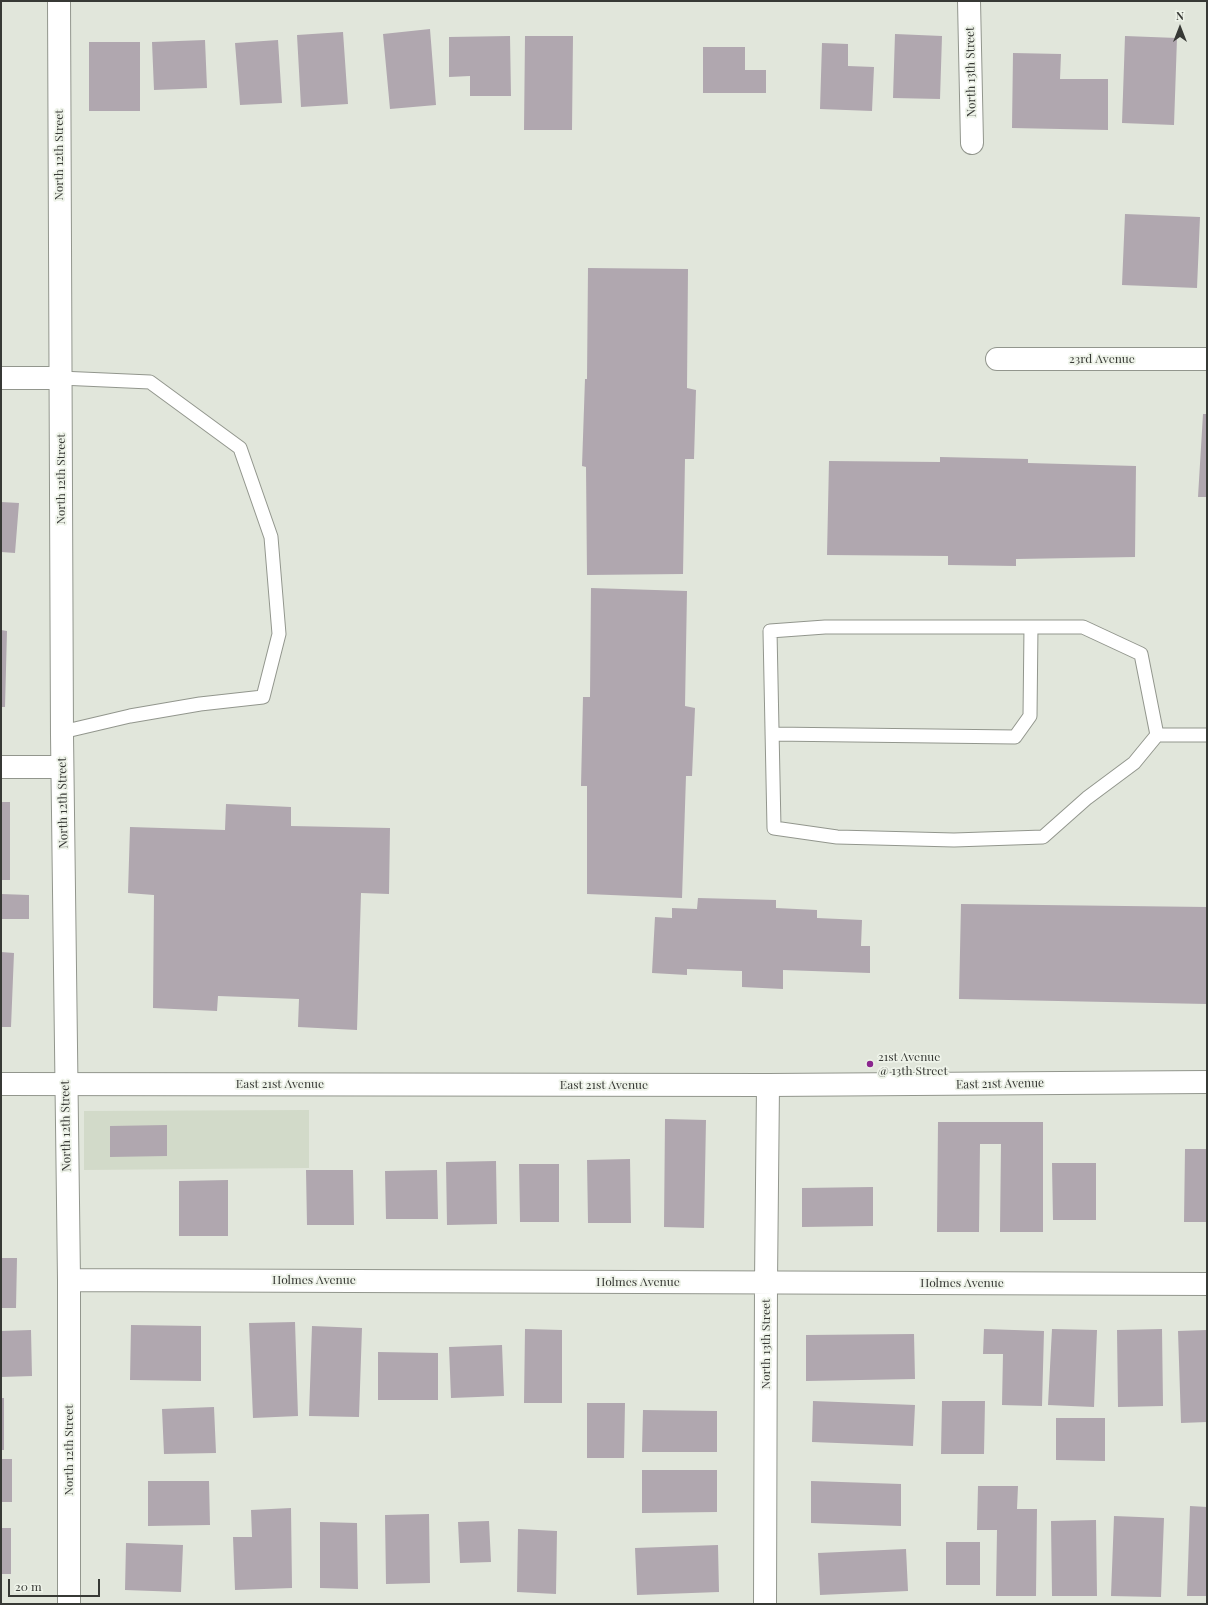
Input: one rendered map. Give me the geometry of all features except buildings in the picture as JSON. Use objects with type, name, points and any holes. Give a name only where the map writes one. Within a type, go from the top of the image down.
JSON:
[{"type":"street","name":"North 12th Street","points":[[59,1],[62,767],[65,1084],[69,1280],[69,1604]]},
{"type":"street","name":"North 13th Street","points":[[969,1],[972,143]]},
{"type":"street","name":"23rd Avenue","points":[[997,359],[1207,359]]},
{"type":"street","points":[[1,378],[60,378]]},
{"type":"street","points":[[1,767],[62,767]]},
{"type":"street","name":"East 21st Avenue","points":[[1,1084],[768,1085],[1207,1082]]},
{"type":"street","name":"North 13th Street","points":[[765,1604],[768,1085]]},
{"type":"street","name":"Holmes Avenue","points":[[69,1280],[1207,1284]]},
{"type":"lane","points":[[60,378],[150,382],[240,448],[271,538],[279,634],[263,697],[200,704],[130,716],[62,732]]},
{"type":"lane","points":[[825,627],[1083,627],[1141,654],[1157,735],[1134,763],[1087,798],[1044,837],[954,840],[837,837],[774,828],[770,631],[825,627]]},
{"type":"lane","points":[[772,734],[1015,737],[1030,716],[1031,627]]},
{"type":"lane","points":[[1157,735],[1207,735]]},
{"type":"shaded area","points":[[309,1110],[309,1168],[84,1170],[84,1111]]},
{"type":"place","name":"21st Avenue @ 13th Street","points":[[870,1064]]}]
